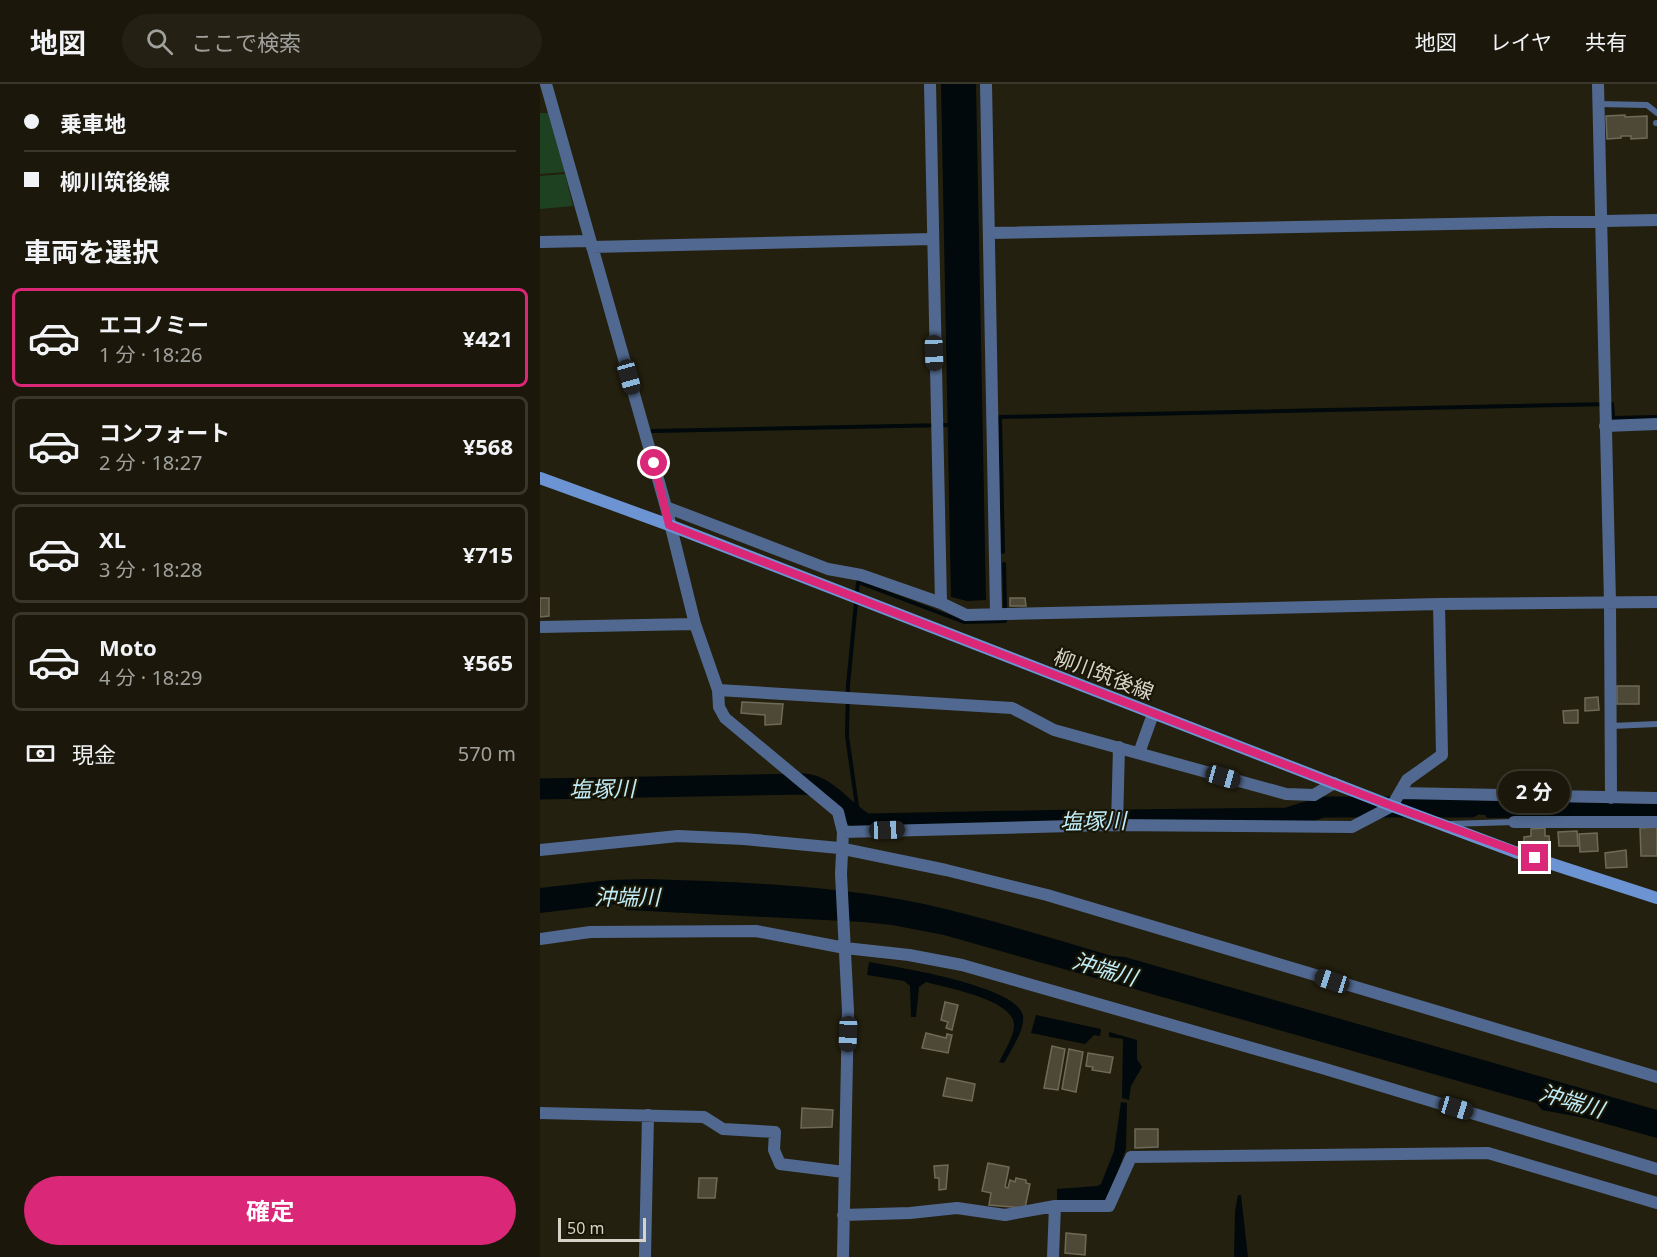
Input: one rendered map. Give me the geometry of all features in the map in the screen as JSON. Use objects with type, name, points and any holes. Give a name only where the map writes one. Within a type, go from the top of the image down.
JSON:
[{"type":"main road","name":"柳川筑後線","points":[[540,478],[669,525],[1392,806],[1526,855],[1657,898]]},
{"type":"street","points":[[546,84],[666,507],[695,624],[718,690],[718,707],[725,718],[838,812],[843,832],[841,874],[848,1011],[843,1257]]},
{"type":"street","points":[[930,84],[941,603]]},
{"type":"street","points":[[986,84],[996,615]]},
{"type":"street","points":[[1598,84],[1610,603],[1611,798]]},
{"type":"street","points":[[989,233],[1657,220]]},
{"type":"street","points":[[540,242],[591,244],[932,239]]},
{"type":"street","points":[[1605,426],[1657,424]]},
{"type":"street","points":[[666,507],[828,569],[861,575],[941,603],[966,615],[1439,604],[1657,602]]},
{"type":"street","points":[[843,832],[1117,825],[1352,827],[1392,806],[1407,780],[1442,755],[1439,604]]},
{"type":"street","points":[[540,627],[695,624]]},
{"type":"street","points":[[718,690],[1012,708],[1054,730],[1286,794],[1314,795],[1334,783]]},
{"type":"street","points":[[1139,753],[1153,714]]},
{"type":"street","points":[[1117,825],[1119,747]]},
{"type":"street","points":[[1400,793],[1657,798]]},
{"type":"street","points":[[1514,822],[1657,822]]},
{"type":"street","points":[[540,849],[678,836],[744,839],[842,849],[946,870],[1047,895],[1657,1077]]},
{"type":"street","points":[[540,939],[590,932],[756,931],[845,948],[909,955],[962,965],[1322,1068],[1657,1169]]},
{"type":"street","points":[[540,1113],[704,1117],[723,1129],[775,1132],[774,1150],[780,1164],[844,1172]]},
{"type":"street","points":[[645,1257],[648,1115]]},
{"type":"street","points":[[843,1215],[910,1213],[957,1208],[1005,1215],[1055,1206],[1109,1206],[1131,1156],[1488,1154],[1657,1203]]},
{"type":"street","points":[[1053,1257],[1055,1206]]},
{"type":"lane","points":[[1598,104],[1647,105],[1657,112]]},
{"type":"lane","points":[[1611,726],[1657,724]]},
{"type":"lane","points":[[1440,824],[1514,822]]},
{"type":"green space","points":[[540,113],[548,113],[565,172],[540,174]]},
{"type":"green space","points":[[565,174],[573,206],[540,209],[540,176]]},
{"type":"water","points":[[941,84],[976,84],[986,600],[967,601],[951,597]]},
{"type":"water","points":[[1438,799],[1657,804],[1657,816],[1487,818],[1485,815],[1446,811]]},
{"type":"water","name":"沖端川","points":[[610,880],[751,883],[855,892],[924,904],[1018,928],[1657,1110],[1657,1138],[1585,1118],[1542,1110],[1536,1103],[944,935],[863,922],[627,910],[616,904],[540,913],[540,888]]},
{"type":"water","points":[[869,962],[929,973],[980,987],[1016,1005],[1023,1016],[1022,1027],[1004,1063],[999,1062],[1011,1038],[1014,1024],[1010,1015],[1002,1008],[977,996],[926,982],[919,987],[916,1017],[911,1017],[910,986],[904,981],[867,975]]},
{"type":"water","points":[[1036,1015],[1101,1029],[1100,1036],[1094,1035],[1085,1044],[1031,1033]]},
{"type":"water","points":[[1109,1032],[1137,1040],[1137,1059],[1142,1067],[1131,1086],[1129,1100],[1122,1098],[1123,1039],[1109,1037]]},
{"type":"water","points":[[1121,1102],[1127,1103],[1126,1149],[1108,1200],[1057,1201],[1057,1189],[1101,1184],[1114,1151]]},
{"type":"water","points":[[1238,1195],[1241,1195],[1248,1257],[1234,1257],[1235,1211]]},
{"type":"building","points":[[1625,115],[1625,117],[1647,116],[1647,138],[1631,139],[1631,136],[1621,136],[1621,138],[1607,139],[1606,116]]},
{"type":"building","points":[[540,598],[549,598],[549,616],[540,617]]},
{"type":"building","points":[[1010,598],[1025,598],[1026,606],[1010,606]]},
{"type":"building","points":[[1617,686],[1639,686],[1639,704],[1617,704]]},
{"type":"building","points":[[1598,697],[1599,710],[1585,711],[1585,698]]},
{"type":"building","points":[[742,702],[783,704],[781,724],[765,725],[765,715],[741,713]]},
{"type":"building","points":[[1578,710],[1578,723],[1564,723],[1563,711]]},
{"type":"building","points":[[1657,827],[1657,856],[1641,856],[1640,828]]},
{"type":"building","points":[[1545,828],[1545,836],[1549,836],[1550,849],[1524,842],[1524,837],[1531,836],[1531,829]]},
{"type":"building","points":[[1577,831],[1578,846],[1559,846],[1558,832]]},
{"type":"building","points":[[1597,833],[1598,851],[1580,852],[1579,834]]},
{"type":"building","points":[[1626,850],[1627,867],[1606,868],[1605,853]]},
{"type":"building","points":[[945,1002],[958,1005],[952,1030],[946,1028],[948,1022],[941,1020]]},
{"type":"building","points":[[926,1033],[946,1038],[947,1034],[952,1035],[948,1053],[922,1048]]},
{"type":"building","points":[[1052,1046],[1065,1049],[1058,1090],[1044,1088]]},
{"type":"building","points":[[1069,1049],[1083,1052],[1076,1092],[1062,1089]]},
{"type":"building","points":[[1088,1053],[1113,1057],[1110,1073],[1092,1070],[1093,1067],[1086,1066]]},
{"type":"building","points":[[947,1078],[975,1084],[972,1101],[943,1096]]},
{"type":"building","points":[[802,1108],[833,1110],[832,1127],[801,1128]]},
{"type":"building","points":[[1135,1129],[1158,1129],[1158,1147],[1135,1148]]},
{"type":"building","points":[[988,1163],[1009,1167],[1005,1187],[1008,1188],[1010,1180],[1015,1182],[1016,1178],[1026,1180],[1026,1183],[1030,1184],[1025,1208],[989,1205],[991,1193],[982,1191]]},
{"type":"building","points":[[948,1165],[946,1189],[939,1190],[939,1178],[935,1178],[934,1166]]},
{"type":"building","points":[[699,1178],[717,1178],[715,1198],[698,1198]]},
{"type":"building","points":[[1066,1233],[1086,1235],[1085,1255],[1065,1253]]},
{"type":"waterway","points":[[1003,552],[1000,417],[1612,404],[1613,418],[1657,417]]},
{"type":"waterway","points":[[652,431],[948,425]]},
{"type":"waterway","points":[[1004,564],[1005,609]]},
{"type":"waterway","points":[[859,820],[847,736],[848,685],[858,582],[964,622],[1005,621]]},
{"type":"waterway","name":"塩塚川","points":[[540,789],[804,784],[828,794],[866,824],[1076,820]]},
{"type":"waterway","name":"塩塚川","points":[[1122,820],[1287,818],[1323,807],[1471,807]]},
{"type":"route","points":[[654,463],[669,525],[1129,705],[1535,858]]}]
